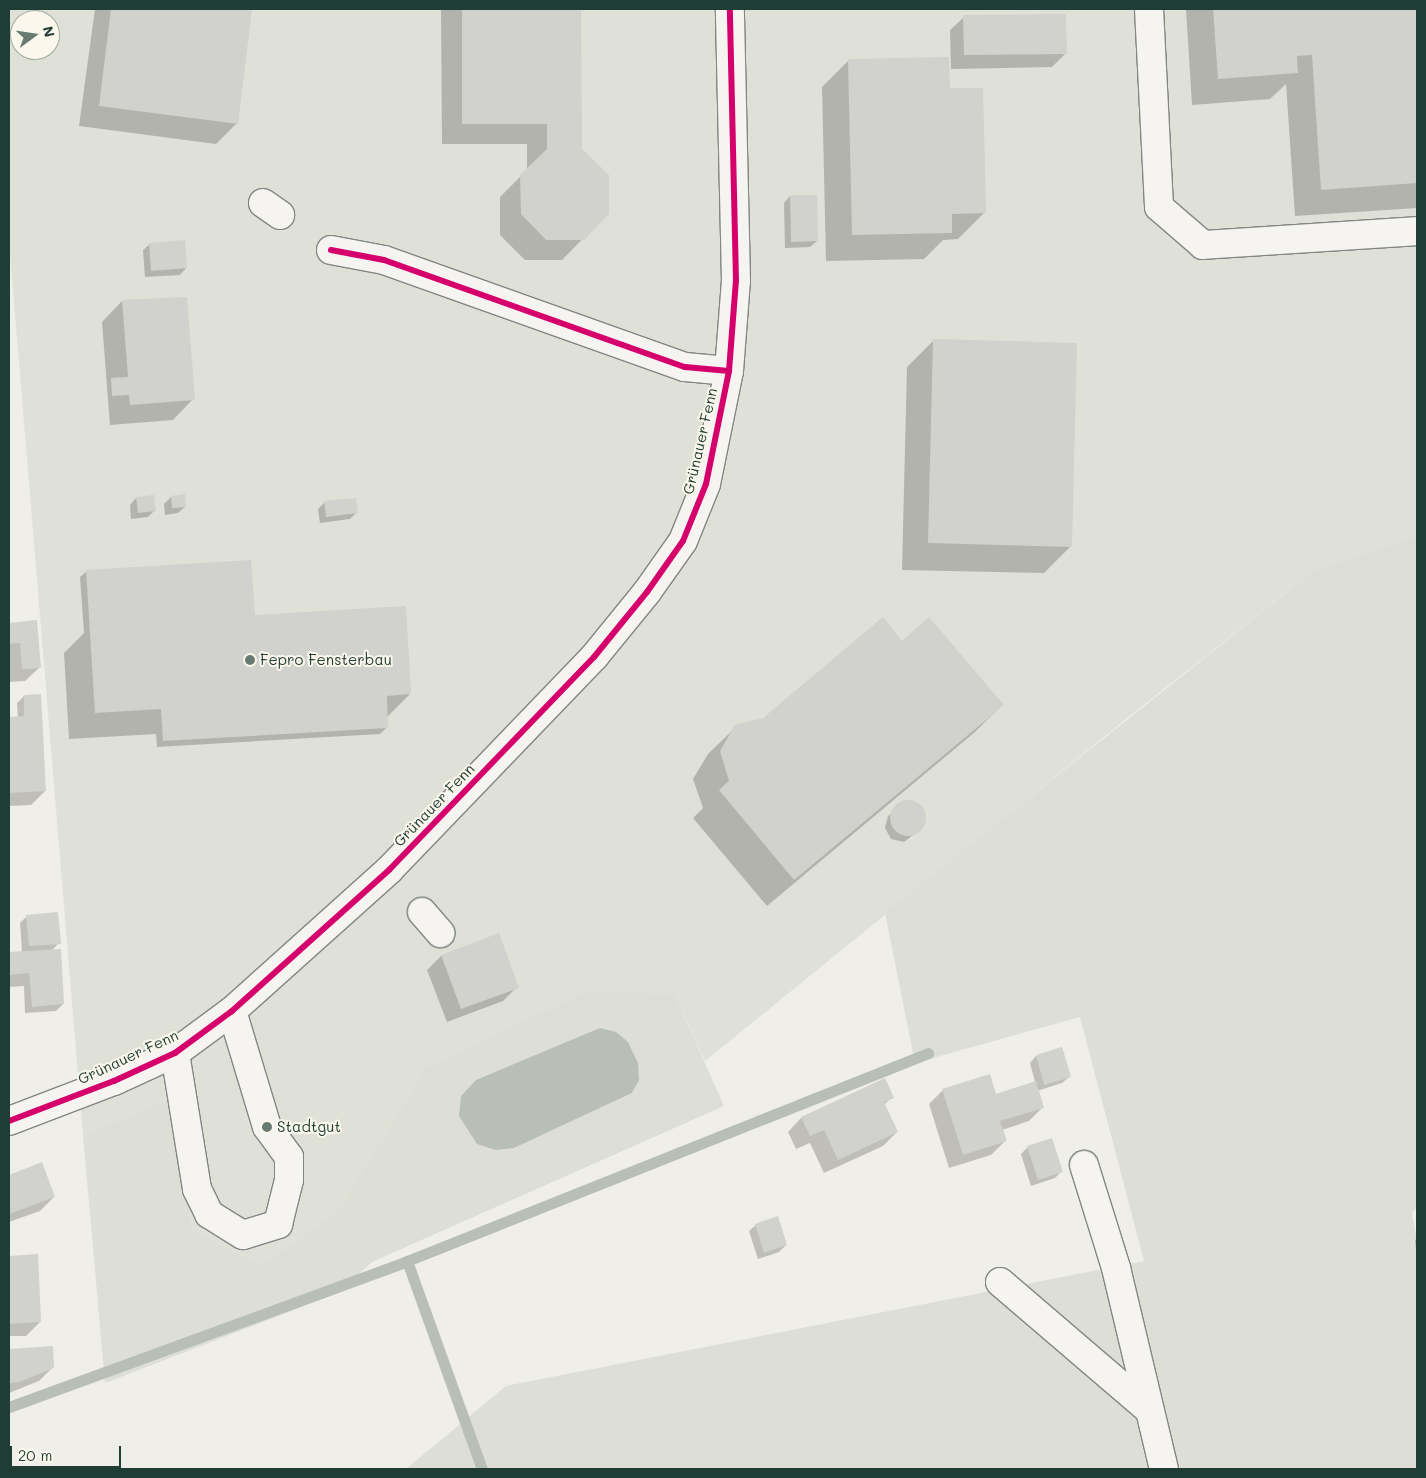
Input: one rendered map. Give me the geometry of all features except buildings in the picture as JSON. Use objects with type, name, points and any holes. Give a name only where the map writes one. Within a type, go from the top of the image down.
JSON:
[{"type":"street","name":"Grünauer Fenn","points":[[9,1121],[114,1081],[175,1053],[232,1011],[389,870],[594,656],[647,592],[683,541],[706,484],[729,371],[736,281],[730,9]]},
{"type":"street","points":[[1149,9],[1159,207],[1203,245],[1417,231]]},
{"type":"street","name":"Grünauer Fenn","points":[[331,250],[384,260],[685,367],[729,371]]},
{"type":"street","points":[[422,912],[440,933]]},
{"type":"street","name":"Grünauer Fenn","points":[[175,1053],[197,1189],[209,1214],[243,1235],[278,1224],[289,1180],[289,1158],[267,1127],[232,1011]]},
{"type":"street","points":[[1084,1165],[1116,1268],[1148,1409],[1164,1469]]},
{"type":"street","points":[[1000,1282],[1148,1409]]},
{"type":"shaded area","points":[[9,9],[1417,9],[1417,536],[1316,569],[1131,715],[705,1061],[675,995],[424,1069],[339,1210],[261,1265],[193,1231],[167,1100],[83,1135],[9,241]]},
{"type":"shaded area","points":[[1417,536],[1417,1207],[1412,1213],[1417,1241],[1417,1469],[406,1469],[506,1386],[1144,1261],[1080,1017],[915,1063],[885,913],[1316,569]]},
{"type":"shaded area","points":[[588,991],[675,995],[724,1106],[372,1262],[338,1293],[105,1383],[83,1135],[167,1100],[193,1231],[261,1265],[339,1210],[424,1069]],"holes":[[[632,1093],[514,1148],[496,1150]]]},
{"type":"shaded area","points":[[600,1028],[616,1032],[628,1042],[638,1063],[639,1080],[632,1093],[514,1148],[496,1150],[477,1144],[459,1116],[461,1096],[476,1080]]},
{"type":"waterway","points":[[9,1407],[407,1261],[928,1053]]},
{"type":"waterway","points":[[407,1261],[482,1469]]},
{"type":"cycle path","points":[[9,1121],[114,1081],[175,1053],[232,1011],[389,870],[594,657],[647,592],[683,541],[706,484],[729,371],[736,281],[730,9]]},
{"type":"cycle path","points":[[331,250],[384,260],[685,367],[729,371]]},
{"type":"place","name":"Fepro Fensterbau","points":[[250,660]]},
{"type":"place","name":"Stadtgut","points":[[267,1127]]}]
